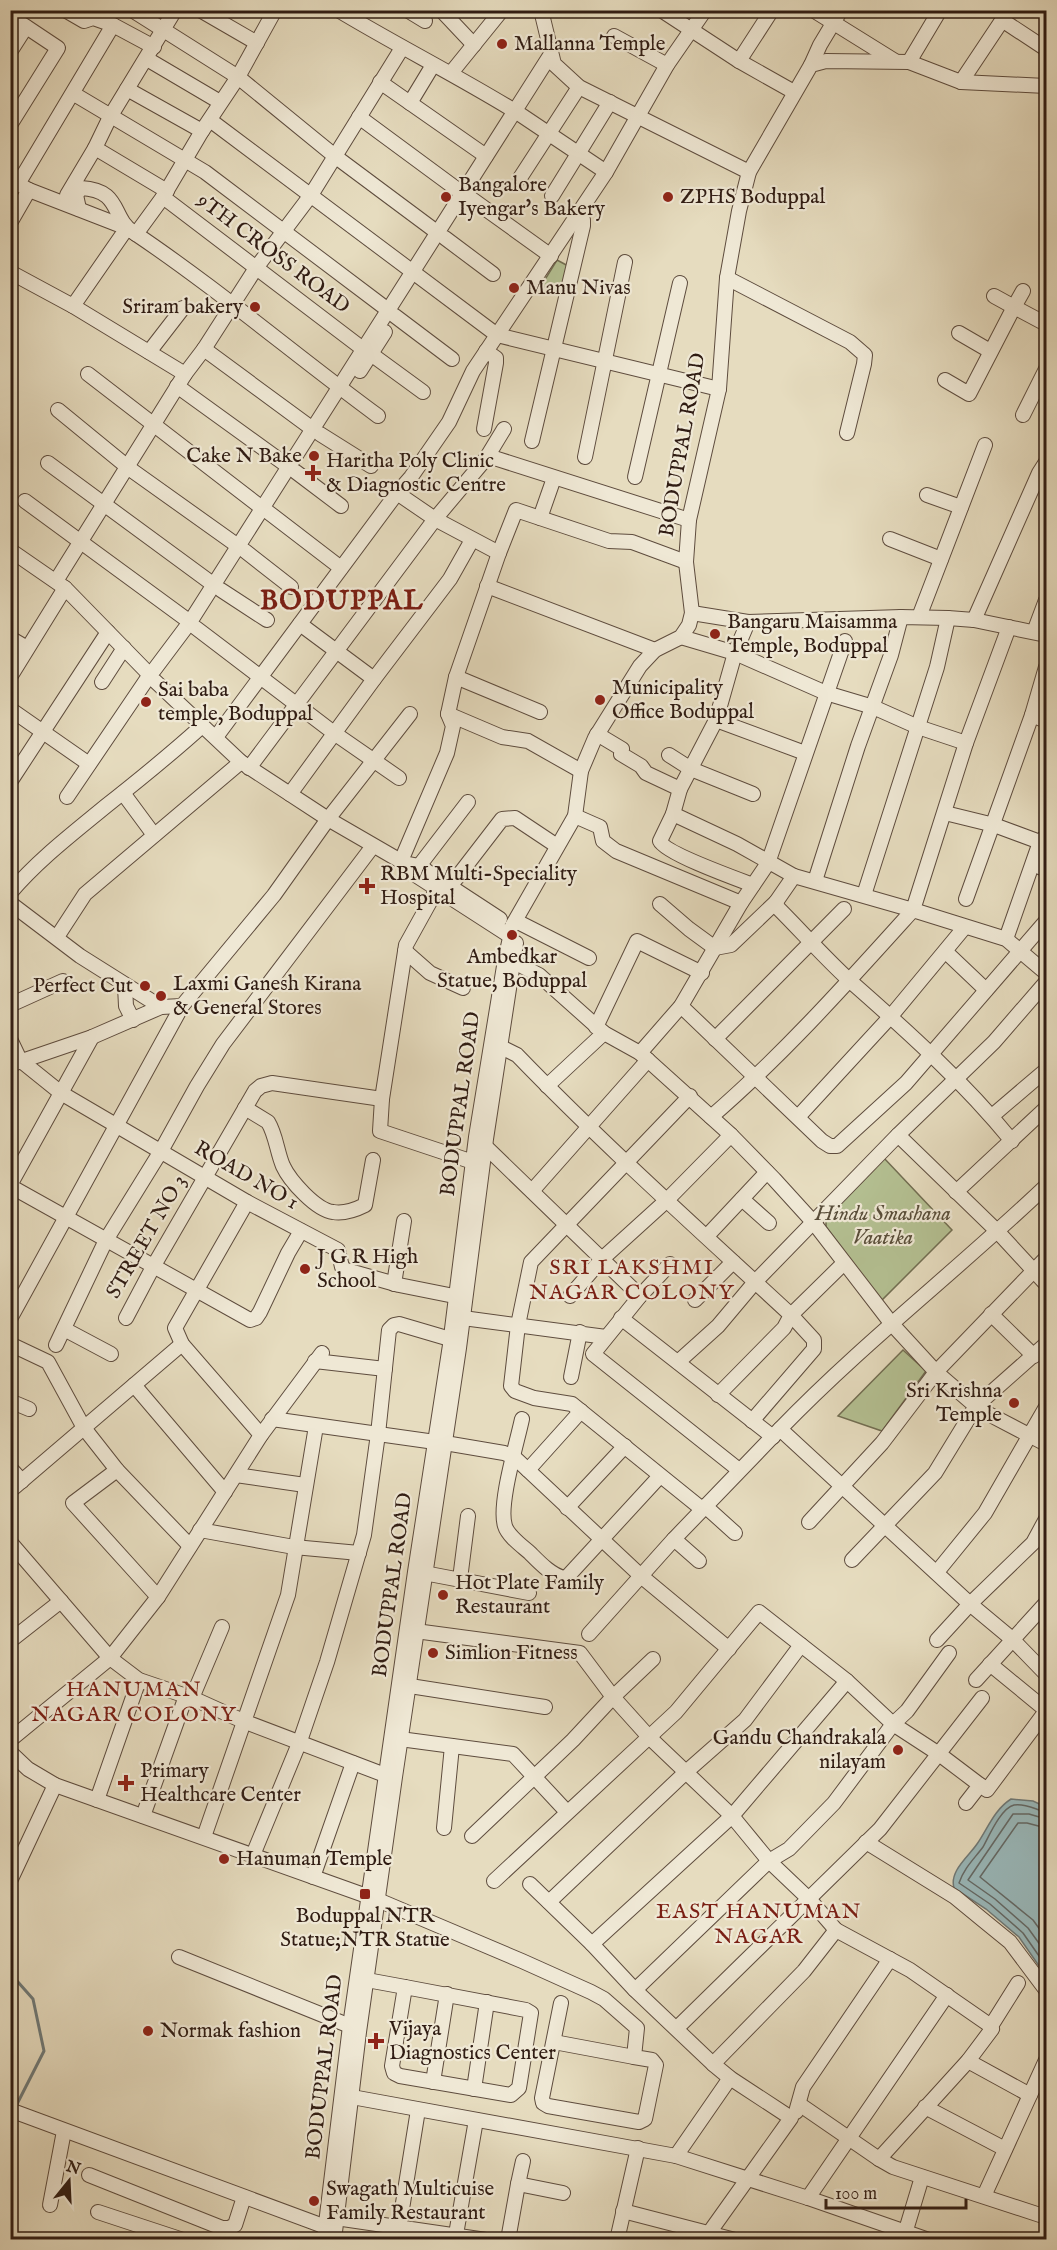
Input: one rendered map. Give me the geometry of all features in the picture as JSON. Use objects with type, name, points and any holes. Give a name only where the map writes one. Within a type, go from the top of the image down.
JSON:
[{"type":"street","points":[[65,10],[84,21],[93,18],[113,26],[220,102]]},
{"type":"street","points":[[132,10],[238,77],[336,157],[493,274]]},
{"type":"street","points":[[62,202],[175,10]]},
{"type":"street","points":[[200,10],[256,44]]},
{"type":"street","points":[[338,10],[402,48],[452,73],[606,172]]},
{"type":"street","points":[[407,10],[425,21]]},
{"type":"street","points":[[441,10],[474,45]]},
{"type":"street","points":[[541,10],[552,59],[579,87],[749,172]]},
{"type":"street","points":[[661,10],[739,61],[794,92]]},
{"type":"street","points":[[216,737],[396,493],[411,477],[449,422],[473,371],[606,172],[640,116],[667,65],[705,10]]},
{"type":"street","points":[[739,61],[772,10]]},
{"type":"street","points":[[813,10],[838,17],[902,61],[961,82],[1044,82]]},
{"type":"street","points":[[902,61],[940,10]]},
{"type":"street","points":[[73,306],[131,231],[165,194],[220,102],[238,77],[271,12]]},
{"type":"street","points":[[452,73],[495,13]]},
{"type":"street","points":[[961,82],[1006,15],[1047,48]]},
{"type":"street","points":[[10,16],[58,48],[10,125]]},
{"type":"street","name":"BODUPPAL ROAD","points":[[692,613],[686,562],[689,520],[718,389],[727,278],[739,212],[749,172],[838,17]]},
{"type":"street","points":[[10,224],[19,185],[113,26]]},
{"type":"street","points":[[10,52],[26,27]]},
{"type":"street","points":[[614,36],[667,65]]},
{"type":"street","points":[[10,676],[61,585],[81,542],[153,424],[256,268],[311,195],[402,48]]},
{"type":"street","points":[[67,797],[152,676],[193,625],[552,59]]},
{"type":"street","points":[[811,65],[826,61],[902,61]]},
{"type":"street","points":[[410,103],[434,65]]},
{"type":"street","points":[[380,82],[486,156]]},
{"type":"street","points":[[520,178],[579,87]]},
{"type":"street","points":[[127,89],[206,125],[311,195],[497,335],[718,389]]},
{"type":"street","points":[[74,94],[110,117],[186,159],[452,359]]},
{"type":"street","points":[[552,196],[610,102]]},
{"type":"street","points":[[466,195],[486,156],[517,113]]},
{"type":"street","points":[[359,117],[550,256]]},
{"type":"street","name":"9TH CROSS ROAD","points":[[95,148],[165,194],[256,268],[423,392]]},
{"type":"street","points":[[19,185],[131,231],[233,304],[378,416]]},
{"type":"street","points":[[79,209],[76,195],[81,188],[97,192],[106,196],[116,206],[131,231]]},
{"type":"street","points":[[532,441],[583,226],[583,220],[577,216]]},
{"type":"street","points":[[585,457],[625,262]]},
{"type":"street","points":[[10,272],[73,306],[185,374]]},
{"type":"street","points":[[727,278],[850,342],[865,355],[847,433]]},
{"type":"street","points":[[635,477],[680,284]]},
{"type":"street","points":[[945,380],[969,394],[1023,291]]},
{"type":"street","points":[[994,296],[1047,324]]},
{"type":"street","points":[[149,352],[183,308]]},
{"type":"street","points":[[959,333],[990,351]]},
{"type":"street","points":[[204,349],[317,432],[371,466]]},
{"type":"street","points":[[484,429],[496,363],[496,358],[486,351]]},
{"type":"street","points":[[1023,415],[1047,369]]},
{"type":"street","points":[[88,374],[341,568]]},
{"type":"street","points":[[177,386],[341,506]]},
{"type":"street","points":[[58,410],[127,467],[291,587]]},
{"type":"street","points":[[57,937],[85,894],[154,835],[245,765],[297,705],[435,519],[487,457],[504,429]]},
{"type":"street","points":[[919,617],[985,445]]},
{"type":"street","points":[[487,457],[689,520]]},
{"type":"street","points":[[974,620],[1039,473],[1047,462]]},
{"type":"street","points":[[48,463],[217,587],[267,620]]},
{"type":"street","points":[[540,518],[554,478]]},
{"type":"street","points":[[396,493],[435,519],[499,553]]},
{"type":"street","points":[[927,495],[961,507]]},
{"type":"street","points":[[25,501],[193,625],[334,734],[399,778]]},
{"type":"street","points":[[403,862],[447,753],[453,726],[448,714],[456,677],[516,510],[609,541],[632,542],[686,562]]},
{"type":"street","points":[[890,539],[941,559]]},
{"type":"street","points":[[290,794],[450,579],[472,540]]},
{"type":"street","points":[[10,550],[61,585],[202,726],[245,765],[373,846],[403,862],[419,866],[444,890]]},
{"type":"street","points":[[487,586],[655,650]]},
{"type":"street","points":[[966,743],[826,693],[735,653],[681,637],[689,625],[692,613],[748,622],[901,617],[948,618],[974,620],[1040,633],[1047,600]]},
{"type":"street","points":[[815,881],[901,617]]},
{"type":"street","points":[[864,895],[937,667],[948,618]]},
{"type":"street","points":[[748,622],[735,653],[716,720],[680,789],[673,814],[660,841],[662,845],[682,856],[753,885]]},
{"type":"street","points":[[300,624],[374,679]]},
{"type":"street","points":[[711,1117],[757,1077],[913,910],[966,743],[1009,627]]},
{"type":"street","points":[[10,782],[108,632]]},
{"type":"street","name":"BODUPPAL ROAD","points":[[328,2225],[352,2097],[367,1980],[385,1775],[400,1684],[424,1573],[450,1339],[461,1297],[485,1146],[512,930],[575,816],[581,771],[597,734],[640,666],[655,650],[681,637]]},
{"type":"street","points":[[10,638],[27,648]]},
{"type":"street","points":[[532,1191],[590,1128],[681,1006],[741,903],[768,863],[845,641]]},
{"type":"street","points":[[102,682],[124,648]]},
{"type":"street","points":[[966,899],[994,825],[1047,667]]},
{"type":"street","points":[[456,677],[540,712]]},
{"type":"street","points":[[10,709],[89,764]]},
{"type":"street","points":[[10,1319],[16,1294],[66,1217],[182,1006],[274,895],[328,819],[410,714]]},
{"type":"street","points":[[448,714],[501,737],[528,741],[581,771]]},
{"type":"street","points":[[1032,715],[1047,721]]},
{"type":"street","points":[[716,720],[805,753]]},
{"type":"street","points":[[10,893],[28,872],[202,726]]},
{"type":"street","points":[[597,734],[622,749],[621,754],[641,766],[646,773],[680,789]]},
{"type":"street","points":[[669,755],[691,769],[753,794]]},
{"type":"street","points":[[123,793],[154,835]]},
{"type":"street","points":[[419,866],[468,802]]},
{"type":"street","points":[[945,813],[1043,839],[1006,939]]},
{"type":"street","points":[[673,814],[737,844],[794,876],[1006,939],[1047,973]]},
{"type":"street","points":[[575,816],[600,827],[603,841],[616,851],[741,903]]},
{"type":"street","points":[[473,1162],[380,1131],[382,1099],[405,951],[418,922],[502,819],[515,819],[557,846]]},
{"type":"street","points":[[56,1345],[106,1240],[161,1151],[196,1086],[223,1044],[373,846]]},
{"type":"street","points":[[403,862],[414,874],[512,930],[589,958]]},
{"type":"street","points":[[1033,864],[1047,870]]},
{"type":"street","points":[[660,904],[715,948],[731,945],[776,902],[794,876]]},
{"type":"street","points":[[776,902],[778,908],[811,942],[891,1016],[992,1116],[1012,1141]]},
{"type":"street","points":[[10,903],[125,986],[161,1007]]},
{"type":"street","points":[[715,1039],[844,909]]},
{"type":"street","points":[[681,1006],[822,1141],[830,1146],[837,1146],[906,1083],[1047,921]]},
{"type":"street","points":[[798,1117],[891,1016],[964,928]]},
{"type":"street","name":"BODUPPAL ROAD","points":[[334,2240],[328,2225],[350,2026],[410,1686],[411,1630],[440,1443],[463,1318],[461,1297],[473,1162],[514,962],[512,930]]},
{"type":"street","points":[[547,1086],[600,1030],[637,940],[702,973]]},
{"type":"street","points":[[405,951],[430,973],[463,988]]},
{"type":"street","points":[[946,952],[986,990]]},
{"type":"street","points":[[514,962],[539,975],[600,1030],[644,1056],[732,1135],[813,1223],[891,1323],[936,1372],[976,1406],[1047,1444]]},
{"type":"street","points":[[10,1005],[63,981]]},
{"type":"street","points":[[678,1362],[718,1326],[755,1282],[898,1135],[994,1042],[1047,982]]},
{"type":"street","points":[[125,986],[126,1006],[133,1020]]},
{"type":"street","points":[[10,1039],[14,1064],[92,1037],[161,1007],[182,1006]]},
{"type":"street","points":[[92,1037],[10,1186],[241,1317],[253,1319],[260,1312],[301,1231]]},
{"type":"street","points":[[496,1044],[517,1056],[666,1201],[707,1236],[814,1340],[814,1349],[752,1421]]},
{"type":"street","name":"ROAD NO 1","points":[[14,1064],[247,1202],[338,1250],[340,1262],[346,1270],[394,1284],[461,1297]]},
{"type":"street","points":[[992,1116],[1047,1070]]},
{"type":"street","name":"STREET NO 3","points":[[126,1318],[255,1091],[261,1086],[272,1083],[382,1099]]},
{"type":"street","points":[[690,1096],[531,1262],[518,1325],[511,1386],[523,1395],[572,1404],[660,1476],[735,1533]]},
{"type":"street","points":[[245,1108],[268,1122],[282,1164],[294,1185],[325,1210],[342,1213],[364,1205],[374,1160]]},
{"type":"street","points":[[956,1192],[1047,1108]]},
{"type":"street","points":[[570,1296],[602,1259],[666,1201],[732,1135]]},
{"type":"street","points":[[898,1135],[998,1232],[1047,1284]]},
{"type":"street","points":[[485,1146],[640,1296]]},
{"type":"street","points":[[707,1236],[767,1172]]},
{"type":"street","points":[[589,1634],[674,1539],[776,1433],[891,1323],[998,1232],[1047,1186]]},
{"type":"street","points":[[742,1198],[769,1223]]},
{"type":"street","points":[[247,1202],[175,1328],[182,1344],[261,1435]]},
{"type":"street","points":[[394,1284],[404,1221]]},
{"type":"street","points":[[809,1522],[882,1443],[936,1372],[1047,1258]]},
{"type":"street","points":[[695,1299],[734,1262]]},
{"type":"street","points":[[718,1395],[784,1328],[790,1315],[844,1263]]},
{"type":"street","points":[[670,1264],[621,1318],[593,1354],[740,1470]]},
{"type":"street","points":[[991,1314],[1034,1356]]},
{"type":"street","points":[[463,1318],[606,1337]]},
{"type":"street","points":[[621,1318],[752,1421],[776,1433],[842,1486],[970,1604],[1012,1639],[1047,1674]]},
{"type":"street","points":[[253,1855],[300,1741],[327,1662],[364,1535],[389,1330],[394,1324],[399,1324],[450,1339]]},
{"type":"street","points":[[64,1329],[111,1354]]},
{"type":"street","points":[[571,1377],[580,1332]]},
{"type":"street","points":[[10,1344],[48,1362],[84,1428],[117,1470],[190,1546]]},
{"type":"street","points":[[10,1491],[182,1344]]},
{"type":"street","points":[[852,1560],[935,1473],[976,1406],[1047,1344]]},
{"type":"street","points":[[10,1740],[110,1658],[158,1597],[261,1435],[318,1357],[385,1369]]},
{"type":"street","points":[[134,1385],[225,1492]]},
{"type":"street","points":[[10,1401],[29,1409]]},
{"type":"street","points":[[937,1572],[985,1513],[1047,1407]]},
{"type":"street","points":[[528,1470],[581,1411]]},
{"type":"street","points":[[272,1419],[504,1453],[514,1457],[641,1576],[729,1649]]},
{"type":"street","points":[[522,1419],[506,1499],[505,1525],[508,1532],[538,1561],[564,1578],[603,1540],[660,1476]]},
{"type":"street","points":[[204,1837],[288,1595],[294,1547],[316,1426]]},
{"type":"street","points":[[567,1508],[625,1446]]},
{"type":"street","points":[[10,1468],[22,1481]]},
{"type":"street","points":[[117,1470],[73,1503],[158,1597]]},
{"type":"street","points":[[236,1475],[305,1485]]},
{"type":"street","points":[[460,1580],[468,1516]]},
{"type":"street","points":[[937,1640],[970,1604],[1033,1544],[1047,1519]]},
{"type":"street","points":[[201,1530],[294,1547],[359,1553]]},
{"type":"street","points":[[674,1539],[699,1562]]},
{"type":"street","points":[[10,1542],[110,1658],[139,1680],[189,1697],[243,1721],[385,1775]]},
{"type":"street","points":[[424,1573],[529,1593]]},
{"type":"street","points":[[10,1641],[61,1601]]},
{"type":"street","points":[[976,1680],[1047,1603]]},
{"type":"street","points":[[494,1881],[604,1776],[676,1712],[759,1612],[847,1681],[893,1725],[939,1754],[987,1790],[1047,1711],[990,1664]]},
{"type":"street","points":[[143,1816],[189,1697],[222,1626]]},
{"type":"street","points":[[411,1630],[580,1653],[613,1697],[649,1737],[732,1815],[769,1861],[810,1899],[836,1930],[910,1970],[991,2026]]},
{"type":"street","points":[[549,1902],[686,1772],[745,1720],[801,1645]]},
{"type":"street","points":[[635,1990],[769,1861],[789,1849],[834,1803],[893,1725],[907,1711],[949,1653]]},
{"type":"street","points":[[472,1836],[573,1740],[653,1659]]},
{"type":"street","points":[[97,1800],[139,1680]]},
{"type":"street","points":[[592,1944],[732,1815],[847,1681]]},
{"type":"street","points":[[410,1686],[545,1707]]},
{"type":"street","points":[[677,2028],[880,1829],[982,1698]]},
{"type":"street","points":[[400,1739],[513,1755],[567,1812]]},
{"type":"street","points":[[444,1828],[452,1746]]},
{"type":"street","points":[[10,1752],[28,1769],[56,1785],[373,1899],[541,1969],[604,1999],[637,2028],[634,2057]]},
{"type":"street","points":[[313,1877],[353,1763]]},
{"type":"street","points":[[10,1881],[56,1785]]},
{"type":"street","points":[[966,1803],[980,1785]]},
{"type":"street","points":[[866,1842],[955,1897],[1010,1942],[1047,1990]]},
{"type":"street","points":[[530,1884],[592,1944],[635,1990],[713,2064],[730,2078],[791,2118]]},
{"type":"street","points":[[713,2064],[804,1971],[836,1930]]},
{"type":"street","points":[[179,1957],[350,2026]]},
{"type":"street","points":[[706,2236],[791,2118],[799,2104],[803,2087],[890,1959]]},
{"type":"street","points":[[367,1980],[488,2002],[531,2013],[519,2088],[516,2092],[511,2095],[400,2076],[394,2073],[392,2066],[405,1987]]},
{"type":"street","points":[[879,2159],[968,2061],[991,2032],[991,2026],[1018,1983]]},
{"type":"street","points":[[433,2082],[447,1994]]},
{"type":"street","points":[[808,2198],[946,1995]]},
{"type":"street","points":[[474,2089],[488,2002]]},
{"type":"street","points":[[554,2042],[652,2060],[656,2065],[647,2115],[639,2122],[548,2106],[543,2103],[542,2098],[561,2002]]},
{"type":"street","points":[[984,2196],[1047,2060]]},
{"type":"street","points":[[968,2061],[1030,2095]]},
{"type":"street","points":[[676,2156],[730,2078]]},
{"type":"street","points":[[352,2097],[676,2156],[808,2198],[904,2236],[928,2240]]},
{"type":"street","points":[[799,2104],[879,2159],[922,2177],[1047,2217]]},
{"type":"street","points":[[925,2108],[1005,2149]]},
{"type":"street","points":[[10,2110],[244,2197],[328,2225],[486,2240]]},
{"type":"street","points":[[399,2233],[418,2110]]},
{"type":"street","points":[[455,2237],[476,2120]]},
{"type":"street","points":[[51,2205],[64,2131]]},
{"type":"street","points":[[617,2240],[638,2148]]},
{"type":"street","points":[[508,2240],[523,2161]]},
{"type":"street","points":[[89,2175],[222,2228],[235,2225],[244,2197]]},
{"type":"street","points":[[904,2236],[922,2177]]},
{"type":"street","points":[[518,2184],[563,2193]]},
{"type":"street","points":[[623,2211],[706,2236],[735,2240]]},
{"type":"street","points":[[98,2212],[183,2240]]},
{"type":"green space","points":[[557,260],[570,267],[563,293],[541,286]]},
{"type":"green space","name":"Hindu Smashana Vaatika","points":[[883,1157],[952,1230],[881,1301],[826,1227],[826,1221]]},
{"type":"green space","points":[[903,1350],[926,1371],[882,1431],[838,1416]]},
{"type":"water","points":[[1011,1799],[1033,1801],[1046,1807],[1046,1976],[1019,1937],[986,1909],[954,1888],[954,1876],[957,1870],[996,1814]]},
{"type":"waterway","points":[[10,1973],[33,1999],[44,2051],[15,2108]]},
{"type":"place","name":"Mallanna Temple","points":[[502,44]]},
{"type":"place","name":"Bangalore Iyengar's Bakery","points":[[446,197]]},
{"type":"place","name":"ZPHS Boduppal","points":[[668,197]]},
{"type":"place","name":"Manu Nivas","points":[[514,288]]},
{"type":"place","name":"Sriram bakery","points":[[255,307]]},
{"type":"place","name":"Cake N Bake","points":[[314,456]]},
{"type":"place","name":"Haritha Poly Clinic & Diagnostic Centre","points":[[313,473]]},
{"type":"place","name":"Bangaru Maisamma Temple, Boduppal","points":[[715,634]]},
{"type":"place","name":"Municipality Office Boduppal","points":[[600,700]]},
{"type":"place","name":"Sai baba temple, Boduppal","points":[[146,702]]},
{"type":"place","name":"RBM Multi-Speciality Hospital","points":[[367,886]]},
{"type":"place","name":"Ambedkar Statue, Boduppal","points":[[512,935]]},
{"type":"place","name":"Perfect Cut","points":[[145,986]]},
{"type":"place","name":"Laxmi Ganesh Kirana & General Stores","points":[[161,996]]},
{"type":"place","name":"J G R High School","points":[[305,1269]]},
{"type":"place","name":"Sri Krishna Temple","points":[[1014,1403]]},
{"type":"place","name":"Hot Plate Family Restaurant","points":[[443,1595]]},
{"type":"place","name":"Simlion Fitness","points":[[433,1653]]},
{"type":"place","name":"Gandu Chandrakala nilayam","points":[[898,1750]]},
{"type":"place","name":"Primary Healthcare Center","points":[[126,1783]]},
{"type":"place","name":"Hanuman Temple","points":[[224,1859]]},
{"type":"place","name":"Boduppal NTR Statue;NTR Statue","points":[[365,1894]]},
{"type":"place","name":"Normak fashion","points":[[148,2031]]},
{"type":"place","name":"Vijaya Diagnostics Center","points":[[376,2041]]},
{"type":"place","name":"Swagath Multicuise Family Restaurant","points":[[314,2201]]},
{"type":"district","name":"BODUPPAL","points":[[342,602]]},
{"type":"district","name":"SRI LAKSHMI NAGAR COLONY","points":[[632,1280]]},
{"type":"district","name":"HANUMAN NAGAR COLONY","points":[[134,1703]]},
{"type":"district","name":"EAST HANUMAN NAGAR","points":[[759,1925]]}]
